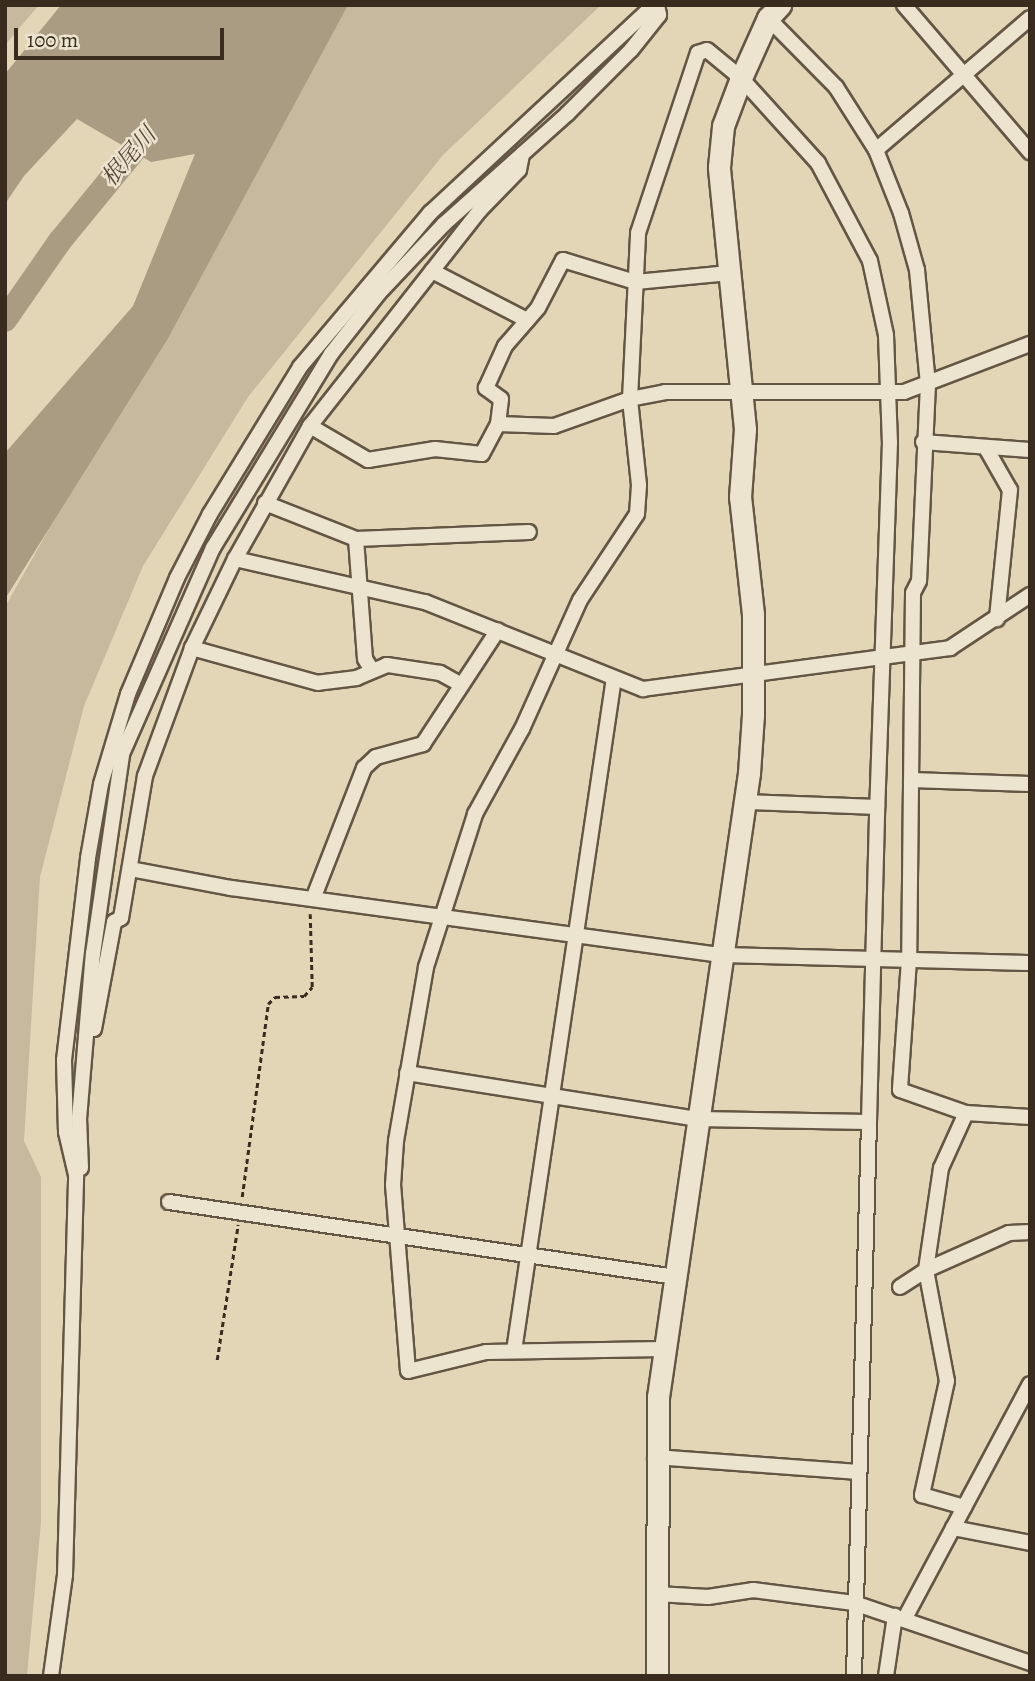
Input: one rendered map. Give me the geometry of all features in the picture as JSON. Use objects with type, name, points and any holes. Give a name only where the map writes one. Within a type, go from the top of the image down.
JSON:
[{"type":"street","points":[[51,1676],[65,1575],[76,1175],[63,1105],[64,1060],[88,858],[101,784],[128,694],[177,578],[262,425],[300,367],[378,270],[430,213],[656,5],[659,15],[631,50],[444,224],[331,354],[213,548],[122,754],[85,1038],[81,1167],[76,1175]]},
{"type":"street","points":[[904,5],[1030,152]]},
{"type":"street","points":[[657,1676],[655,1457],[663,1349],[676,1277],[744,802],[755,671],[740,498],[745,429],[719,167],[723,126],[741,78],[774,12],[836,87],[876,150],[901,213],[916,270],[928,384],[913,652],[909,960],[900,1090],[966,1113],[1030,1117]]},
{"type":"street","points":[[876,150],[1030,18]]},
{"type":"street","points":[[663,1349],[486,1352],[408,1371],[397,1236],[395,1152],[426,967],[475,814],[522,729],[554,650],[580,600],[637,514],[639,485],[630,399],[638,233],[698,53],[707,50],[741,78],[818,163],[870,261],[886,335],[890,442],[877,807],[854,1676]]},
{"type":"street","points":[[85,1038],[93,1031],[114,922],[121,918],[145,776],[192,648],[235,558],[310,426],[479,211],[519,170],[522,154]]},
{"type":"street","points":[[310,426],[368,460],[435,449],[482,454],[498,424],[501,399],[486,388],[505,346],[527,320],[563,260],[635,282],[728,273]]},
{"type":"street","points":[[432,271],[527,320]]},
{"type":"street","points":[[498,424],[554,426],[630,399],[665,392],[887,393],[928,384],[1030,344]]},
{"type":"street","points":[[923,442],[1030,450]]},
{"type":"street","points":[[986,448],[1010,490],[998,619]]},
{"type":"street","points":[[265,503],[356,539],[529,532]]},
{"type":"street","points":[[356,539],[365,659],[372,670]]},
{"type":"street","points":[[235,558],[425,602],[554,650],[643,689],[755,671],[950,648],[998,619],[1030,595]]},
{"type":"street","points":[[313,899],[364,768],[376,757],[423,744],[498,630]]},
{"type":"street","points":[[192,648],[318,683],[336,683],[372,670],[405,666],[440,673],[460,684]]},
{"type":"street","points":[[514,1351],[614,678]]},
{"type":"street","points":[[911,780],[1030,784]]},
{"type":"street","points":[[744,802],[877,807]]},
{"type":"street","points":[[130,869],[313,899],[721,955],[1030,962]]},
{"type":"street","points":[[407,1073],[698,1119],[869,1122]]},
{"type":"street","points":[[964,1507],[922,1495],[947,1381],[926,1269],[942,1168],[966,1113]]},
{"type":"street","points":[[169,1202],[676,1277]]},
{"type":"street","points":[[900,1287],[926,1269],[1009,1233],[1030,1232]]},
{"type":"street","points":[[886,1676],[900,1617],[953,1528],[1030,1384]]},
{"type":"street","points":[[655,1457],[858,1472]]},
{"type":"street","points":[[953,1528],[1030,1543]]},
{"type":"street","points":[[657,1594],[708,1597],[753,1590],[854,1603],[1030,1663]]},
{"type":"path","points":[[217,1360],[268,1004],[275,997],[304,996],[312,987],[313,899]]},
{"type":"shaded area","points":[[5,5],[39,5],[5,45]]},
{"type":"shaded area","points":[[61,5],[348,5],[167,340],[5,599],[5,453],[133,306],[195,154],[151,162],[77,119],[24,176],[5,204],[5,74]]},
{"type":"shaded area","points":[[345,5],[601,5],[443,155],[248,397],[143,566],[84,706],[40,877],[24,1141],[41,1177],[41,1522],[27,1676],[5,1676],[5,607]]},
{"type":"waterway","name":"根尾川","points":[[5,320],[60,241],[154,126]]}]
